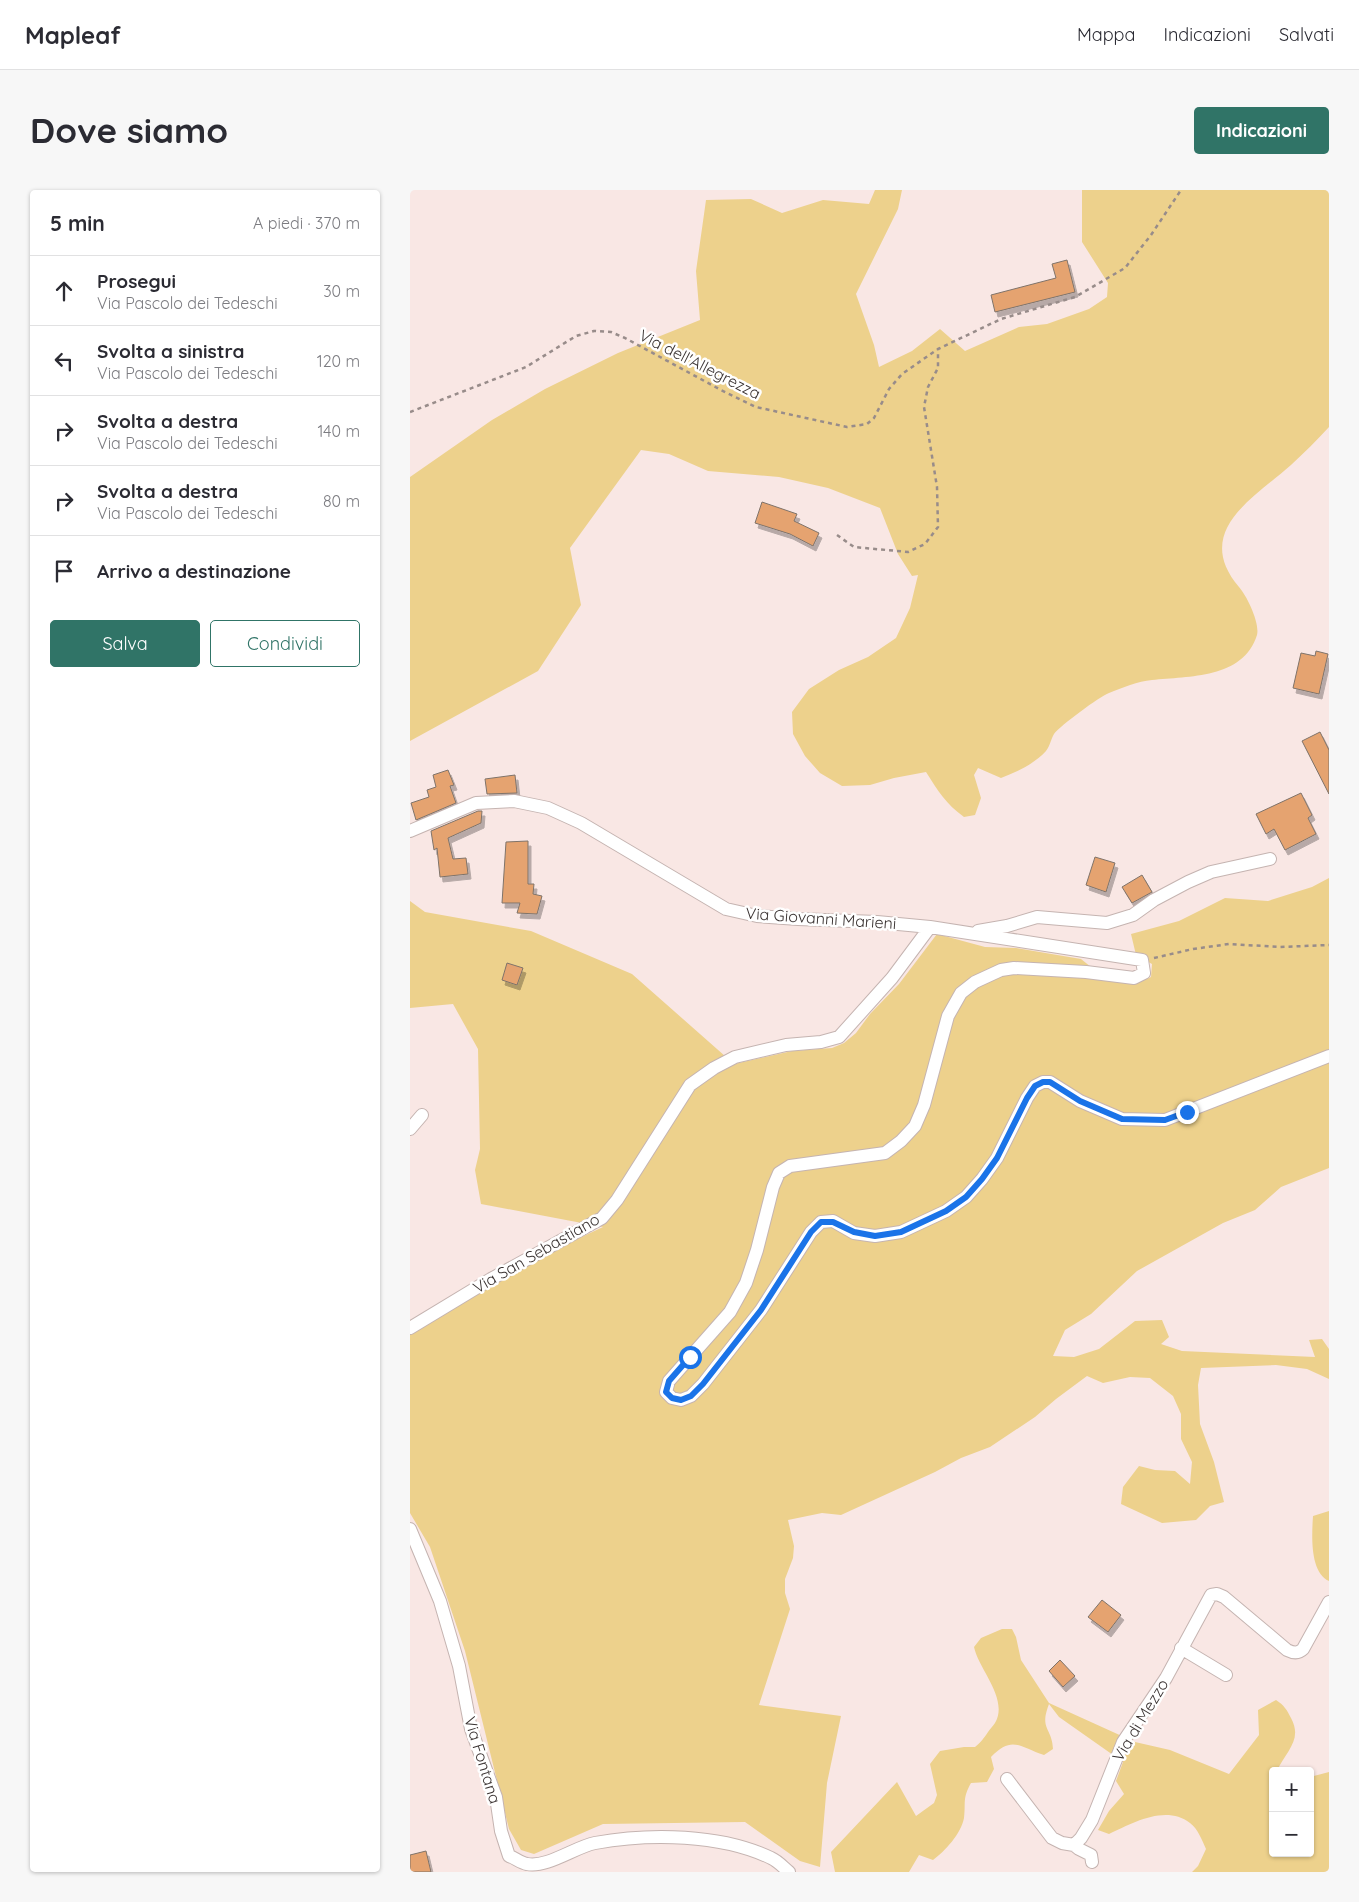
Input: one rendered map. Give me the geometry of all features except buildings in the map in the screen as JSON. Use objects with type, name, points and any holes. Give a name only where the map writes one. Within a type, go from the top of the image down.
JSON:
[{"type":"street","name":"Via Giovanni Marieni","points":[[410,831],[476,803],[514,801],[548,808],[580,823],[726,909],[756,916],[798,920],[877,922],[930,927],[1142,960]]},
{"type":"street","points":[[966,933],[1006,926],[1037,917],[1106,923],[1133,915],[1154,900],[1211,872],[1270,859]]},
{"type":"street","name":"Via San Sebastiano","points":[[410,1328],[491,1278],[602,1218],[617,1200],[690,1085],[714,1068],[735,1057],[786,1045],[821,1042],[839,1037],[892,978],[930,927]]},
{"type":"street","points":[[1142,960],[1144,974],[1134,978],[1086,972],[1014,968],[1001,970],[989,975],[975,982],[961,993],[948,1016],[924,1104],[915,1126],[901,1141],[885,1153],[790,1166],[780,1173],[773,1188],[757,1250],[746,1283],[730,1312],[669,1381],[666,1392],[672,1398],[681,1400],[691,1396],[703,1384],[761,1310],[811,1232],[821,1222],[833,1222],[854,1232],[875,1236],[901,1232],[946,1211],[966,1197],[997,1158],[1035,1086],[1043,1082],[1050,1082],[1080,1101],[1122,1119],[1165,1120],[1329,1056]]},
{"type":"street","points":[[410,1129],[422,1115]]},
{"type":"street","name":"Via Fontana","points":[[410,1529],[440,1601],[459,1666],[470,1729],[496,1797],[501,1831],[510,1856],[526,1864],[540,1864],[594,1843],[643,1838],[685,1837],[734,1844],[773,1858],[789,1872]]},
{"type":"street","name":"Via di Mezzo","points":[[1074,1845],[1081,1838],[1092,1820],[1123,1742],[1166,1678],[1211,1595],[1220,1594],[1287,1650],[1293,1652],[1300,1652],[1303,1649],[1329,1602]]},
{"type":"street","points":[[1181,1648],[1226,1675]]},
{"type":"street","points":[[1007,1779],[1052,1838],[1062,1843],[1074,1845],[1091,1855],[1092,1862]]},
{"type":"path","name":"Via dell'Allegrezza","points":[[410,412],[526,366],[576,336],[594,330],[611,332],[625,338],[756,407],[847,427],[867,424],[874,418],[889,389],[902,374],[938,349],[1001,319],[1075,297],[1125,268],[1151,235],[1180,190]]},
{"type":"path","points":[[837,535],[854,547],[908,552],[926,544],[938,527],[937,487],[924,407],[928,387],[938,368],[938,349]]},
{"type":"path","points":[[1142,960],[1193,949],[1229,944],[1329,945]]},
{"type":"shaded area","points":[[875,190],[902,190],[898,209],[856,294],[874,345],[879,367],[912,351],[940,329],[965,351],[1019,327],[1047,324],[1089,309],[1107,297],[1108,283],[1082,242],[1082,190],[1329,190],[1329,427],[1291,465],[1246,503],[1234,517],[1225,532],[1222,549],[1226,567],[1246,597],[1257,624],[1257,635],[1250,649],[1240,660],[1227,668],[1198,676],[1141,682],[1109,693],[1080,712],[1058,730],[1041,756],[1031,764],[1013,773],[1001,778],[978,768],[974,775],[981,798],[975,815],[964,817],[952,807],[926,772],[870,785],[842,786],[820,773],[805,756],[793,734],[792,712],[809,689],[839,670],[868,657],[896,638],[910,608],[918,575],[912,576],[898,554],[880,508],[828,488],[779,477],[708,471],[669,454],[641,450],[570,548],[581,605],[538,671],[410,741],[410,477],[492,420],[545,389],[618,353],[700,320],[696,271],[706,200],[751,199],[782,213],[823,200],[869,204]]},
{"type":"shaded area","points":[[1329,878],[1329,1168],[1281,1187],[1255,1210],[1223,1223],[1137,1271],[1091,1314],[1065,1330],[1053,1356],[1074,1357],[1099,1349],[1135,1321],[1162,1320],[1169,1337],[1161,1344],[1182,1351],[1315,1357],[1309,1340],[1322,1339],[1329,1349],[1329,1379],[1307,1369],[1276,1365],[1201,1368],[1198,1385],[1200,1424],[1214,1462],[1224,1502],[1210,1506],[1196,1520],[1162,1523],[1121,1504],[1123,1487],[1139,1466],[1155,1470],[1175,1471],[1190,1484],[1192,1462],[1181,1439],[1181,1414],[1173,1396],[1150,1378],[1130,1377],[1103,1383],[1087,1376],[1035,1417],[990,1447],[961,1458],[841,1515],[822,1513],[788,1520],[794,1546],[793,1558],[785,1579],[785,1593],[790,1609],[759,1705],[841,1716],[827,1783],[820,1867],[800,1861],[745,1822],[603,1824],[534,1854],[521,1850],[509,1829],[465,1651],[430,1547],[410,1513],[410,1335],[456,1304],[573,1241],[603,1227],[481,1204],[475,1170],[480,1149],[478,1049],[453,1004],[410,1008],[410,901],[425,912],[531,931],[632,974],[734,1064],[792,1051],[832,1048],[844,1043],[856,1033],[870,1014],[899,984],[937,934],[985,947],[1016,948],[1081,959],[1106,979],[1140,982],[1151,977],[1152,964],[1136,955],[1131,934],[1179,921],[1225,898],[1268,901],[1312,887]]},
{"type":"shaded area","points":[[1329,1511],[1329,1581],[1318,1569],[1315,1561],[1312,1532],[1313,1516]]},
{"type":"shaded area","points":[[1002,1629],[1012,1629],[1016,1637],[1021,1660],[1049,1703],[1135,1742],[1170,1750],[1229,1774],[1259,1735],[1258,1710],[1276,1700],[1279,1702],[1290,1715],[1295,1733],[1292,1745],[1279,1767],[1269,1767],[1269,1857],[1314,1857],[1314,1776],[1329,1772],[1329,1872],[1192,1872],[1198,1866],[1206,1849],[1193,1825],[1181,1818],[1170,1815],[1149,1817],[1109,1834],[1098,1830],[1109,1811],[1124,1794],[1116,1781],[1123,1762],[1059,1717],[1049,1704],[1045,1719],[1053,1749],[1044,1755],[1016,1745],[1005,1746],[998,1750],[991,1757],[994,1769],[987,1782],[971,1783],[968,1788],[965,1797],[964,1818],[960,1830],[947,1847],[933,1860],[919,1855],[909,1872],[835,1872],[831,1852],[897,1782],[916,1816],[934,1803],[937,1795],[930,1764],[940,1751],[975,1747],[995,1723],[998,1714],[996,1694],[974,1647],[981,1638]]},
{"type":"route","points":[[690,1357],[669,1381],[666,1392],[672,1398],[681,1400],[691,1396],[727,1356],[761,1310],[811,1232],[821,1222],[833,1222],[854,1232],[875,1236],[901,1232],[946,1211],[966,1197],[997,1158],[1035,1086],[1043,1082],[1050,1082],[1080,1101],[1122,1119],[1165,1120],[1187,1112]]}]
